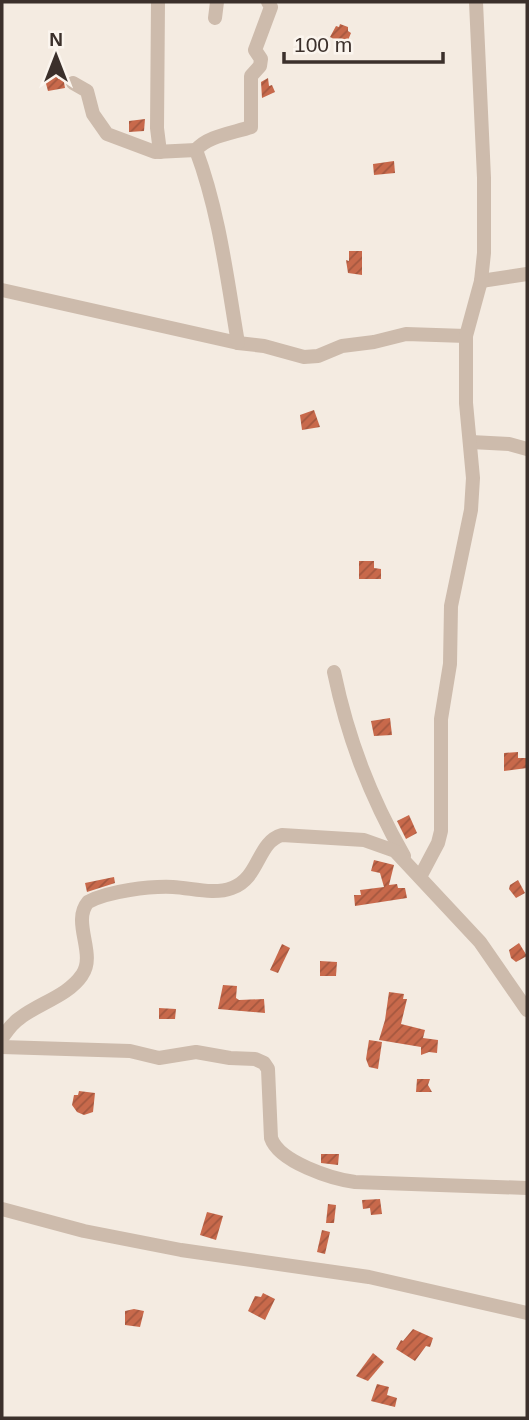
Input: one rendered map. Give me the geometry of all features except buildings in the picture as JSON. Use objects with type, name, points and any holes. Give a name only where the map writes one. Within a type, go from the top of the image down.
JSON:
[{"type":"street","points":[[158,2],[157,128],[160,152]]},
{"type":"street","points":[[215,18],[218,2]]},
{"type":"street","points":[[73,83],[87,91],[93,114],[107,134],[160,152],[195,150],[222,135],[251,127],[251,76],[260,66],[261,59],[255,51],[271,7],[268,2]]},
{"type":"street","points":[[420,877],[442,831],[441,719],[447,685],[455,581],[464,552],[474,478],[466,403],[466,336],[481,281],[485,218],[476,2]]},
{"type":"street","points":[[195,150],[202,164],[218,230],[238,343]]},
{"type":"street","points":[[481,281],[527,274]]},
{"type":"street","points":[[2,290],[238,343],[264,346],[304,358],[318,356],[342,346],[406,334],[466,336]]},
{"type":"street","points":[[471,442],[509,444],[527,449]]},
{"type":"street","points":[[334,672],[347,729],[361,768],[378,810],[406,860],[492,957],[527,1010]]},
{"type":"street","points":[[2,1038],[19,1018],[66,989],[83,973],[87,959],[83,910],[92,900],[158,888],[213,891],[230,889],[248,877],[269,841],[282,835],[364,840],[395,851],[406,860]]},
{"type":"street","points":[[2,1047],[130,1051],[159,1058],[195,1052],[255,1059],[264,1063],[268,1069],[271,1138],[274,1147],[300,1164],[342,1180],[355,1182],[527,1188]]},
{"type":"street","points":[[2,1209],[84,1231],[181,1250],[369,1277],[527,1312]]}]
